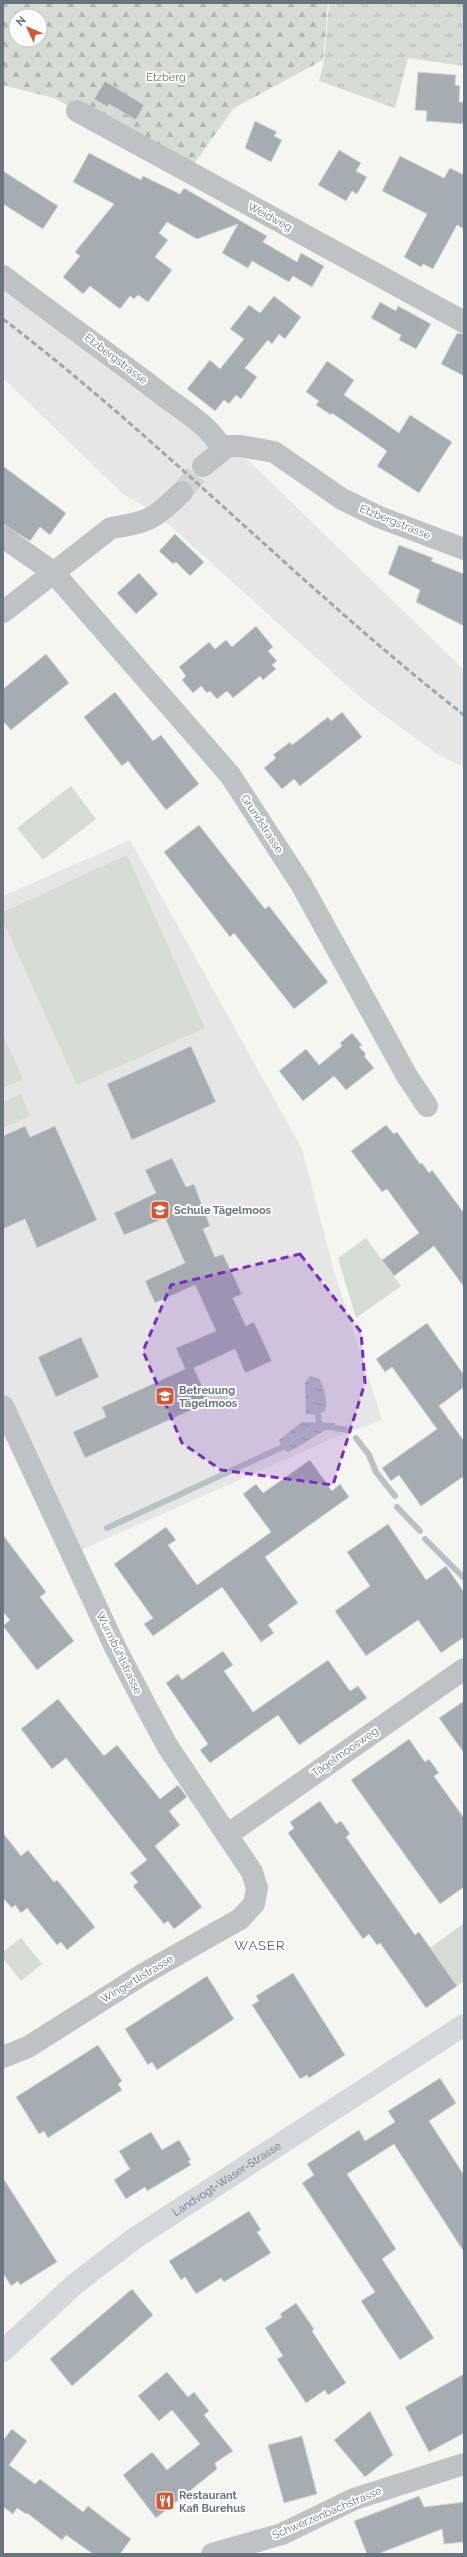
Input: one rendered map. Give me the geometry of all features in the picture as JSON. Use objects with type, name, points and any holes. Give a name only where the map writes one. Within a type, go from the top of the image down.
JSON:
[{"type":"street","name":"Weidweg","points":[[77,111],[464,322]]},
{"type":"street","name":"Etzbergstrasse","points":[[3,276],[106,351],[203,426],[218,441],[222,449],[241,446],[274,452],[342,499],[379,517],[464,549]]},
{"type":"street","points":[[203,466],[222,449]]},
{"type":"street","points":[[3,612],[111,528],[134,525],[156,517],[182,492]]},
{"type":"street","name":"Grundstrasse","points":[[3,537],[53,572],[230,776],[301,884],[407,1076],[427,1106]]},
{"type":"street","name":"Wurmbühlstrasse","points":[[3,1406],[116,1649],[149,1712],[168,1746],[252,1872],[257,1888]]},
{"type":"street","name":"Tägelmoosweg","points":[[227,1835],[464,1669]]},
{"type":"street","name":"Wingertlistrasse","points":[[3,2057],[28,2047],[145,1973],[240,1919],[254,1904],[257,1888]]},
{"type":"street","name":"Landvogt-Waser-Strasse","points":[[3,2351],[75,2284],[135,2238],[464,2025]]},
{"type":"street","name":"Schwerzenbachstrasse","points":[[212,2554],[282,2534],[354,2499],[464,2464]]},
{"type":"highlighted area","points":[[300,1254],[361,1332],[365,1383],[333,1485],[221,1470],[182,1443],[143,1351],[171,1285]]},
{"type":"shaded area","points":[[3,290],[245,457],[464,670],[464,767],[437,754],[362,699],[157,514],[123,494],[3,378]]},
{"type":"shaded area","name":"Schule Tägelmoos","points":[[130,840],[302,1149],[334,1271],[382,1420],[329,1440],[72,1554],[3,1406],[3,896]]},
{"type":"green space","name":"Etzberg","points":[[3,3],[328,3],[323,60],[234,108],[188,172],[54,98],[3,85]]},
{"type":"green space","points":[[329,3],[464,3],[464,66],[408,58],[395,108],[319,81],[324,61]]},
{"type":"green space","points":[[71,786],[96,819],[43,860],[17,828]]},
{"type":"green space","points":[[127,855],[205,1028],[77,1085],[3,921],[3,912]]},
{"type":"green space","points":[[3,1035],[23,1079],[3,1088]]},
{"type":"green space","points":[[21,1094],[30,1116],[3,1128],[3,1102]]},
{"type":"green space","points":[[366,1238],[401,1286],[356,1318],[338,1258]]},
{"type":"green space","points":[[464,1923],[464,1981],[457,1986],[430,1948]]},
{"type":"green space","points":[[21,1938],[42,1964],[21,1981],[3,1958],[3,1952]]},
{"type":"water","points":[[310,1376],[320,1379],[325,1395],[325,1411],[318,1415],[306,1414],[305,1383]]},
{"type":"water","points":[[302,1422],[335,1423],[335,1426],[323,1431],[288,1452],[282,1449],[279,1440]]},
{"type":"building","points":[[418,72],[456,75],[455,85],[460,86],[459,102],[464,102],[464,124],[426,121],[427,111],[415,110]]},
{"type":"building","points":[[105,81],[144,105],[136,120],[109,104],[108,107],[94,99]]},
{"type":"building","points":[[255,121],[277,132],[274,136],[282,140],[271,162],[245,148]]},
{"type":"building","points":[[339,150],[361,163],[356,171],[367,177],[357,194],[352,191],[346,201],[318,185]]},
{"type":"building","points":[[89,153],[141,180],[143,176],[180,194],[184,188],[267,236],[263,242],[297,262],[301,253],[324,266],[312,287],[293,276],[289,282],[252,261],[248,268],[222,253],[238,224],[197,239],[167,222],[159,233],[168,240],[155,257],[172,270],[148,302],[138,295],[134,299],[130,296],[120,309],[90,286],[83,294],[63,277],[80,256],[75,252],[114,204],[73,182]]},
{"type":"building","points":[[400,156],[444,178],[450,168],[464,175],[464,229],[457,225],[433,269],[423,264],[421,267],[404,257],[427,214],[382,191]]},
{"type":"building","points":[[3,171],[58,206],[43,229],[3,204]]},
{"type":"building","points":[[274,296],[301,317],[285,339],[279,334],[272,344],[268,340],[245,368],[257,377],[241,399],[236,395],[229,404],[224,400],[215,411],[187,389],[210,360],[220,369],[244,339],[230,329],[249,305],[260,313]]},
{"type":"building","points":[[380,302],[396,311],[398,306],[431,324],[416,349],[399,340],[401,335],[371,318]]},
{"type":"building","points":[[457,333],[464,334],[464,376],[441,364]]},
{"type":"building","points":[[327,361],[354,380],[344,395],[399,433],[410,415],[452,442],[419,493],[377,466],[387,451],[332,413],[331,415],[316,405],[319,401],[306,392]]},
{"type":"building","points":[[3,466],[66,513],[50,535],[40,527],[30,541],[3,524]]},
{"type":"building","points":[[175,534],[204,562],[190,576],[176,562],[173,564],[159,551]]},
{"type":"building","points":[[399,545],[433,558],[431,561],[464,574],[464,626],[416,602],[420,590],[388,574]]},
{"type":"building","points":[[139,573],[158,594],[136,614],[117,593]]},
{"type":"building","points":[[256,626],[273,647],[268,651],[277,661],[272,665],[276,669],[263,680],[260,676],[233,698],[227,691],[217,699],[210,691],[207,693],[201,686],[193,693],[182,680],[186,676],[179,667],[209,642],[215,649],[226,640],[232,647]]},
{"type":"building","points":[[46,654],[69,683],[11,730],[3,721],[3,689]]},
{"type":"building","points":[[115,692],[153,741],[161,735],[199,784],[166,810],[128,761],[122,766],[84,717]]},
{"type":"building","points":[[342,712],[362,737],[300,786],[294,779],[282,789],[264,768],[276,758],[273,755],[290,742],[292,745],[328,717],[331,721]]},
{"type":"building","points":[[199,825],[265,909],[269,906],[328,982],[294,1009],[234,933],[230,937],[164,852]]},
{"type":"building","points":[[352,1033],[362,1045],[359,1047],[366,1054],[364,1056],[374,1068],[346,1090],[334,1076],[303,1101],[279,1071],[306,1049],[319,1065],[342,1046],[340,1043]]},
{"type":"building","points":[[191,1046],[216,1102],[132,1140],[107,1084]]},
{"type":"building","points":[[386,1125],[394,1134],[397,1132],[420,1164],[422,1163],[429,1173],[432,1170],[464,1213],[464,1287],[434,1246],[394,1276],[382,1260],[419,1233],[387,1189],[382,1192],[351,1151]]},
{"type":"building","points":[[25,1126],[30,1137],[55,1126],[97,1220],[37,1248],[25,1219],[3,1229],[3,1136]]},
{"type":"building","points":[[172,1158],[186,1187],[194,1184],[210,1226],[203,1229],[215,1257],[223,1254],[242,1294],[233,1298],[246,1326],[254,1322],[272,1361],[245,1373],[235,1349],[194,1368],[209,1402],[85,1458],[73,1432],[106,1417],[102,1407],[185,1369],[176,1348],[216,1331],[195,1285],[155,1303],[145,1281],[185,1263],[165,1218],[124,1235],[114,1213],[156,1193],[145,1170]]},
{"type":"building","points":[[427,1323],[464,1375],[464,1387],[439,1406],[464,1441],[464,1476],[421,1506],[399,1475],[391,1481],[382,1468],[437,1429],[392,1367],[385,1372],[376,1359]]},
{"type":"building","points":[[81,1337],[99,1377],[56,1397],[38,1357]]},
{"type":"building","points":[[310,1460],[332,1491],[340,1484],[349,1497],[265,1557],[298,1603],[268,1625],[274,1633],[261,1642],[222,1587],[153,1636],[144,1624],[153,1618],[114,1564],[166,1527],[176,1540],[168,1545],[197,1585],[271,1532],[243,1494],[256,1484],[263,1493]]},
{"type":"building","points":[[388,1524],[426,1580],[446,1566],[464,1592],[464,1637],[441,1653],[418,1620],[366,1656],[335,1611],[370,1586],[347,1552]]},
{"type":"building","points":[[3,1535],[46,1592],[40,1597],[74,1641],[37,1670],[3,1626],[10,1620],[3,1612]]},
{"type":"building","points":[[223,1651],[233,1665],[224,1671],[253,1712],[328,1660],[350,1691],[358,1686],[367,1698],[299,1745],[278,1715],[210,1763],[200,1750],[208,1744],[166,1683],[178,1674],[182,1680]]},
{"type":"building","points":[[58,1699],[104,1756],[117,1745],[160,1799],[178,1785],[187,1797],[169,1811],[180,1825],[155,1846],[202,1907],[174,1929],[168,1921],[164,1924],[133,1886],[138,1882],[130,1873],[147,1860],[66,1758],[52,1769],[21,1729]]},
{"type":"building","points":[[464,1701],[464,1753],[439,1718]]},
{"type":"building","points":[[409,1739],[425,1762],[429,1759],[439,1773],[434,1776],[464,1818],[464,1887],[440,1904],[351,1780]]},
{"type":"building","points":[[320,1801],[336,1824],[341,1821],[350,1834],[346,1837],[415,1935],[419,1932],[457,1986],[426,2008],[380,1943],[377,1945],[369,1934],[363,1939],[288,1833],[294,1828],[290,1822]]},
{"type":"building","points":[[3,1833],[21,1856],[28,1850],[54,1882],[57,1880],[95,1927],[67,1950],[61,1942],[57,1945],[27,1908],[21,1913],[15,1905],[12,1908],[3,1898]]},
{"type":"building","points":[[293,1973],[345,2055],[309,2078],[307,2075],[300,2079],[252,2005],[259,2001],[256,1996]]},
{"type":"building","points":[[207,1976],[234,2019],[157,2070],[152,2062],[148,2065],[125,2029]]},
{"type":"building","points":[[98,2045],[122,2081],[118,2084],[122,2090],[48,2138],[44,2131],[39,2134],[16,2097]]},
{"type":"building","points":[[440,2078],[456,2103],[429,2121],[464,2175],[464,2252],[394,2144],[347,2174],[396,2249],[382,2259],[434,2338],[400,2360],[361,2301],[375,2292],[302,2183],[314,2175],[307,2164],[359,2130],[365,2141],[395,2122],[388,2111]]},
{"type":"building","points":[[151,2132],[162,2150],[179,2140],[191,2160],[188,2161],[191,2165],[147,2191],[145,2187],[126,2199],[114,2180],[130,2169],[119,2151]]},
{"type":"building","points":[[3,2178],[57,2262],[20,2285],[18,2281],[11,2286],[3,2273]]},
{"type":"building","points":[[249,2211],[261,2230],[257,2232],[271,2253],[224,2282],[221,2278],[196,2294],[185,2277],[181,2280],[169,2261]]},
{"type":"building","points":[[132,2289],[153,2315],[72,2386],[50,2359]]},
{"type":"building","points":[[296,2303],[314,2329],[312,2331],[346,2383],[328,2395],[325,2390],[306,2403],[277,2359],[283,2356],[265,2328],[282,2317],[280,2314]]},
{"type":"building","points":[[167,2372],[188,2397],[194,2392],[209,2411],[204,2415],[233,2451],[215,2463],[217,2469],[156,2518],[123,2475],[152,2452],[167,2470],[200,2444],[172,2410],[159,2421],[138,2396]]},
{"type":"building","points":[[464,2374],[464,2433],[429,2452],[405,2407]]},
{"type":"building","points":[[370,2411],[393,2455],[365,2477],[334,2440]]},
{"type":"building","points":[[12,2429],[27,2441],[9,2465],[35,2484],[40,2479],[83,2512],[88,2506],[131,2539],[120,2554],[93,2554],[66,2535],[62,2540],[27,2513],[26,2514],[17,2508],[13,2514],[3,2507],[3,2440]]},
{"type":"building","points":[[302,2436],[317,2494],[284,2503],[268,2445]]},
{"type":"building","points":[[419,2496],[424,2507],[464,2502],[464,2542],[444,2544],[442,2529],[378,2554],[367,2554],[354,2521]]},
{"type":"waterway","points":[[318,1415],[320,1427]]},
{"type":"waterway","points":[[328,1427],[349,1430]]},
{"type":"waterway","points":[[356,1438],[369,1455],[376,1472],[395,1496]]},
{"type":"waterway","points":[[107,1528],[287,1445]]},
{"type":"waterway","points":[[397,1507],[420,1531]]},
{"type":"waterway","points":[[425,1539],[464,1578]]},
{"type":"tunnel","points":[[182,492],[203,466]]},
{"type":"railway","points":[[3,319],[120,415],[347,618],[464,715]]},
{"type":"place","name":"Schule Tägelmoos","points":[[160,1210]]},
{"type":"place","name":"Betreuung Tägelmoos","points":[[165,1396]]},
{"type":"place","name":"Restaurant Kafi Burehus","points":[[165,2501]]},
{"type":"district","name":"WASER","points":[[260,1945]]}]
